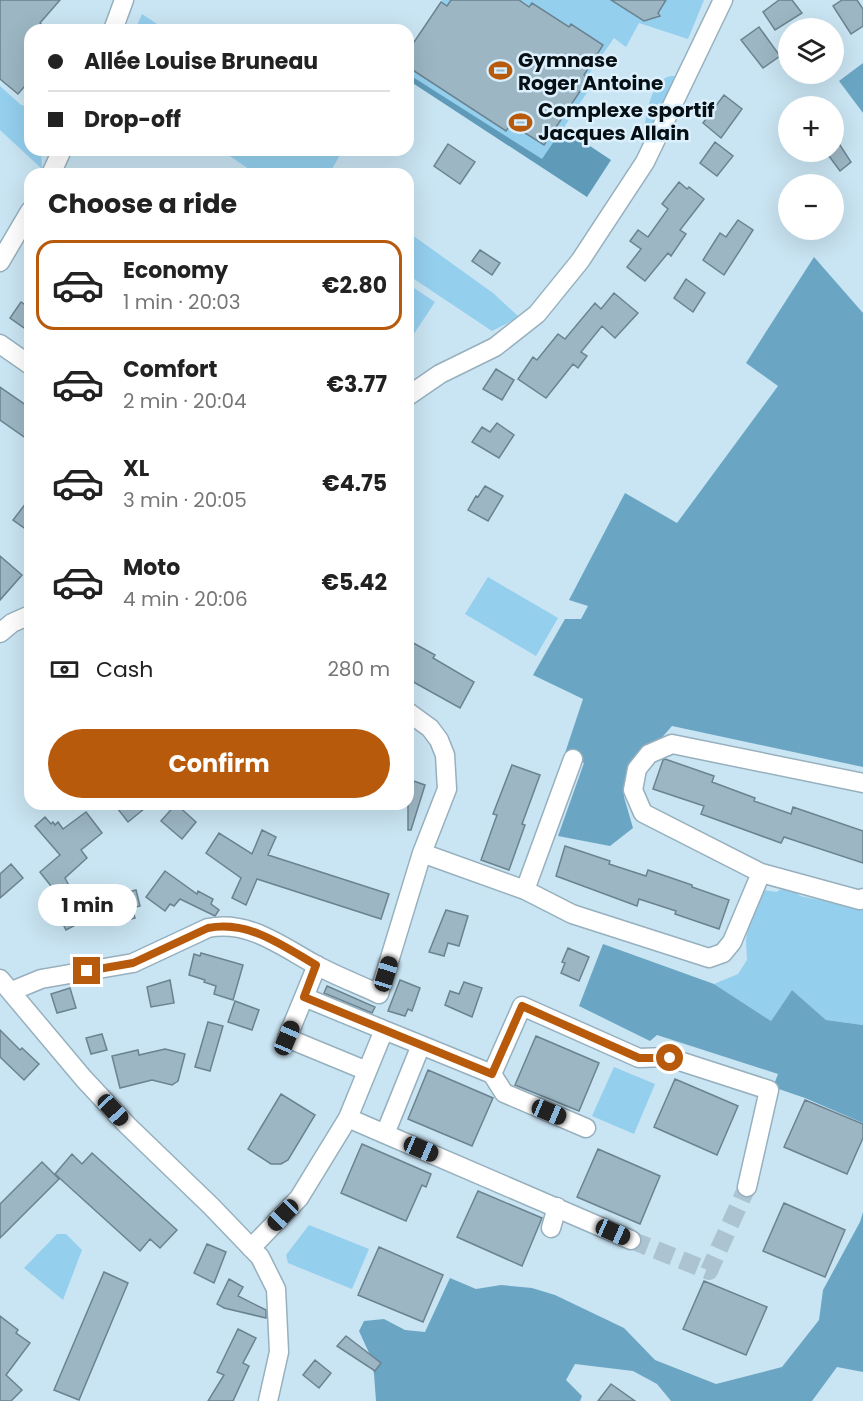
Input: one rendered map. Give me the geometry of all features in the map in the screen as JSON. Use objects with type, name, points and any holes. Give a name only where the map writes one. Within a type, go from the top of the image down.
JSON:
[{"type":"street","points":[[115,24],[124,0]]},
{"type":"street","points":[[414,392],[440,374],[495,347],[537,314],[573,270],[645,162],[723,0]]},
{"type":"street","points":[[0,262],[24,221]]},
{"type":"street","points":[[0,344],[24,362]]},
{"type":"street","points":[[0,633],[12,623],[24,618]]},
{"type":"street","points":[[268,1401],[279,1352],[276,1288],[260,1257],[84,1079],[6,985],[133,963],[208,928],[220,926],[245,928],[316,965],[380,994],[422,853],[447,789],[445,755],[439,740],[430,728],[414,716]]},
{"type":"street","points":[[863,783],[672,744],[649,754],[637,769],[633,790],[643,813],[761,873],[860,900],[863,898]]},
{"type":"street","points":[[525,890],[573,759]]},
{"type":"street","points":[[422,853],[525,890],[572,914],[709,958],[723,953],[732,942],[761,873]]},
{"type":"street","points":[[316,965],[287,1038],[367,1071]]},
{"type":"street","points":[[304,997],[492,1074],[504,1093],[586,1128]]},
{"type":"street","points":[[492,1074],[522,1006],[639,1058],[667,1057],[769,1090],[747,1187]]},
{"type":"street","points":[[251,1248],[299,1198],[348,1118],[384,1030]]},
{"type":"street","points":[[385,1134],[421,1045]]},
{"type":"street","points":[[348,1118],[631,1240]]},
{"type":"street","points":[[550,1228],[557,1207]]},
{"type":"shaded area","name":"Complexe sportif Jacques Allain","points":[[442,0],[704,0],[688,39],[639,23],[626,47],[614,38],[589,74],[596,79],[539,165],[414,83],[414,43]]},
{"type":"shaded area","points":[[142,14],[157,24],[138,24]]},
{"type":"shaded area","points":[[863,63],[863,113],[841,84],[844,84],[844,77]]},
{"type":"shaded area","points":[[676,76],[641,148],[652,95],[663,79]]},
{"type":"shaded area","points":[[414,78],[542,159],[563,128],[611,160],[587,197],[414,84]]},
{"type":"shaded area","points":[[0,86],[24,106],[24,152],[0,130]]},
{"type":"shaded area","points":[[28,156],[41,156],[41,168]]},
{"type":"shaded area","points":[[230,156],[340,156],[332,168],[247,168]]},
{"type":"shaded area","points":[[414,236],[493,293],[519,317],[492,331],[414,279]]},
{"type":"shaded area","points":[[814,257],[863,313],[863,767],[672,726],[658,742],[635,761],[624,797],[633,828],[610,846],[558,836],[584,763],[565,753],[583,699],[533,675],[565,619],[581,619],[588,606],[569,600],[625,493],[677,523],[778,386],[746,363]]},
{"type":"shaded area","points":[[414,288],[435,302],[414,334]]},
{"type":"shaded area","points":[[488,577],[558,618],[536,656],[465,614]]},
{"type":"shaded area","points":[[792,888],[800,896],[853,907],[863,906],[863,1025],[826,1020],[792,990],[771,1021],[714,984],[738,974],[747,960],[746,940],[753,901],[764,890],[777,892]]},
{"type":"shaded area","points":[[603,944],[714,984],[771,1021],[792,990],[826,1020],[863,1025],[863,1123],[773,1087],[778,1074],[657,1035],[650,1041],[579,1006]]},
{"type":"shaded area","points":[[614,1067],[655,1084],[634,1134],[592,1116]]},
{"type":"shaded area","points":[[863,1212],[863,1372],[837,1367],[812,1401],[671,1401],[657,1384],[633,1371],[575,1364],[566,1380],[582,1396],[580,1401],[376,1401],[370,1355],[359,1331],[364,1321],[384,1319],[405,1330],[425,1332],[450,1278],[476,1289],[501,1285],[532,1288],[555,1295],[624,1328],[655,1360],[716,1384],[782,1367],[819,1320],[823,1290],[860,1222]]},
{"type":"shaded area","points":[[309,1225],[369,1249],[352,1289],[288,1263],[286,1255]]},
{"type":"shaded area","points":[[57,1234],[66,1234],[82,1250],[63,1300],[24,1268]]},
{"type":"building","points":[[0,0],[60,0],[41,24],[24,24],[24,87],[18,94],[0,79]]},
{"type":"building","name":"Complexe sportif Jacques Allain","points":[[451,0],[519,0],[529,7],[532,3],[569,27],[571,24],[603,45],[584,75],[589,78],[544,145],[511,124],[506,131],[414,71],[414,42],[441,2],[447,6]]},
{"type":"building","points":[[611,0],[666,0],[658,13],[660,16],[644,21]]},
{"type":"building","points":[[779,0],[792,0],[802,13],[794,18],[778,18],[778,28],[775,30],[763,12]]},
{"type":"building","points":[[842,0],[857,0],[863,9],[863,26],[851,34],[844,23],[844,18],[841,18],[833,6]]},
{"type":"building","points":[[759,27],[778,53],[778,57],[763,68],[741,40]]},
{"type":"building","points":[[724,95],[742,109],[721,138],[703,123]]},
{"type":"building","points":[[715,142],[733,156],[717,176],[700,163]]},
{"type":"building","points":[[448,144],[475,162],[460,184],[434,166]]},
{"type":"building","points":[[844,151],[851,162],[840,171],[833,162],[844,162]]},
{"type":"building","points":[[679,182],[704,199],[680,230],[686,234],[671,256],[668,253],[645,281],[627,267],[641,249],[630,241],[638,230],[648,237],[668,209],[662,204]]},
{"type":"building","points":[[738,220],[753,230],[724,275],[703,260],[720,233],[726,237]]},
{"type":"building","points":[[480,250],[500,263],[492,275],[472,261]]},
{"type":"building","points":[[686,279],[705,293],[693,312],[674,298]]},
{"type":"building","points":[[614,293],[638,313],[615,338],[602,326],[581,352],[587,356],[578,368],[573,364],[546,398],[518,379],[533,357],[537,360],[558,334],[565,339],[595,303],[601,309]]},
{"type":"building","points":[[21,302],[24,304],[24,328],[10,318]]},
{"type":"building","points":[[496,369],[514,380],[502,400],[483,389]]},
{"type":"building","points":[[0,387],[24,404],[24,437],[0,420]]},
{"type":"building","points":[[497,423],[514,435],[499,458],[472,442],[482,427],[490,432]]},
{"type":"building","points":[[485,486],[503,496],[488,521],[468,510]]},
{"type":"building","points":[[24,506],[24,528],[13,520]]},
{"type":"building","points":[[0,556],[22,575],[0,600]]},
{"type":"building","points":[[414,643],[435,655],[433,658],[474,682],[460,708],[414,682]]},
{"type":"building","points":[[665,759],[714,776],[712,782],[755,798],[754,801],[791,814],[793,807],[863,831],[863,863],[784,837],[781,843],[701,814],[704,806],[653,789]]},
{"type":"building","points":[[512,765],[540,775],[522,824],[525,825],[509,870],[481,860],[497,815],[493,814]]},
{"type":"building","points":[[414,781],[425,785],[411,830],[408,830],[408,810],[414,810]]},
{"type":"building","points":[[119,810],[143,810],[128,822]]},
{"type":"building","points":[[171,810],[183,810],[196,822],[182,839],[161,821]]},
{"type":"building","points":[[86,812],[102,833],[81,850],[87,858],[65,878],[87,919],[66,930],[50,899],[58,895],[40,872],[60,855],[35,826],[45,817],[51,824],[53,822],[55,825],[58,822],[63,829]]},
{"type":"building","points":[[262,830],[276,837],[268,855],[389,894],[381,919],[257,879],[246,905],[232,898],[241,878],[206,853],[219,833],[252,854]]},
{"type":"building","points":[[565,846],[610,861],[609,864],[646,876],[648,870],[729,900],[719,929],[675,914],[676,911],[639,899],[637,906],[556,876]]},
{"type":"building","points":[[11,864],[23,878],[0,898],[0,874]]},
{"type":"building","points":[[165,871],[197,894],[198,891],[213,899],[211,904],[219,910],[215,916],[180,899],[174,906],[170,904],[165,911],[146,897]]},
{"type":"building","points":[[136,890],[140,906],[132,908],[135,918],[117,923],[109,897]]},
{"type":"building","points":[[446,910],[468,916],[459,946],[448,943],[444,956],[429,952]]},
{"type":"building","points":[[568,948],[589,957],[579,981],[561,973],[565,963],[562,962]]},
{"type":"building","points":[[201,953],[243,965],[233,1000],[214,994],[216,986],[189,975],[194,954],[200,956]]},
{"type":"building","points":[[170,980],[174,1003],[151,1007],[147,987]]},
{"type":"building","points":[[400,980],[420,988],[412,1011],[408,1009],[405,1016],[388,1011]]},
{"type":"building","points":[[464,982],[482,988],[472,1017],[445,1005],[450,991],[459,994]]},
{"type":"building","points":[[327,986],[375,1007],[372,1013],[324,993]]},
{"type":"building","points":[[70,988],[76,1008],[57,1013],[51,994]]},
{"type":"building","points":[[235,1001],[259,1010],[252,1030],[228,1022]]},
{"type":"building","points":[[208,1022],[223,1026],[210,1071],[195,1067]]},
{"type":"building","points":[[0,1030],[20,1050],[22,1048],[39,1064],[24,1080],[0,1057]]},
{"type":"building","points":[[102,1034],[107,1050],[91,1054],[86,1038]]},
{"type":"building","points":[[536,1036],[599,1063],[579,1111],[515,1085]]},
{"type":"building","points":[[165,1049],[185,1054],[178,1081],[172,1085],[152,1080],[120,1088],[112,1056],[138,1050],[139,1055]]},
{"type":"building","points":[[428,1070],[493,1098],[472,1146],[408,1119]]},
{"type":"building","points":[[675,1079],[738,1106],[717,1155],[654,1127]]},
{"type":"building","points":[[281,1094],[315,1115],[288,1160],[281,1164],[271,1164],[248,1149]]},
{"type":"building","points":[[805,1100],[863,1124],[863,1138],[847,1174],[784,1147]]},
{"type":"building","points":[[362,1144],[431,1174],[426,1187],[422,1185],[406,1221],[341,1193]]},
{"type":"building","points":[[598,1149],[660,1176],[640,1224],[577,1197]]},
{"type":"building","points":[[92,1153],[177,1230],[160,1248],[150,1239],[140,1251],[55,1174],[72,1154],[82,1164]]},
{"type":"building","points":[[42,1162],[59,1179],[0,1238],[0,1204]]},
{"type":"building","points":[[478,1191],[542,1218],[522,1266],[457,1237]]},
{"type":"building","points":[[784,1203],[845,1230],[825,1277],[763,1251]]},
{"type":"building","points":[[207,1244],[226,1252],[214,1283],[194,1273]]},
{"type":"building","points":[[379,1247],[443,1275],[423,1322],[358,1295]]},
{"type":"building","points":[[104,1272],[128,1283],[79,1400],[54,1390]]},
{"type":"building","points":[[229,1279],[243,1287],[238,1296],[266,1310],[266,1318],[224,1308],[217,1304]]},
{"type":"building","points":[[704,1281],[767,1307],[746,1355],[683,1329]]},
{"type":"building","points":[[0,1316],[18,1330],[16,1333],[30,1343],[6,1375],[22,1390],[11,1401],[0,1401]]},
{"type":"building","points":[[238,1329],[256,1338],[243,1363],[249,1366],[233,1401],[208,1401],[224,1375],[217,1372]]},
{"type":"building","points":[[346,1336],[381,1363],[375,1371],[337,1346]]},
{"type":"building","points":[[315,1360],[331,1373],[319,1388],[303,1375]]},
{"type":"building","points":[[611,1384],[635,1401],[598,1401]]},
{"type":"tunnel","points":[[631,1240],[709,1271],[747,1187]]},
{"type":"place","name":"Gymnase Roger Antoine","points":[[500,71]]},
{"type":"place","name":"Complexe sportif Jacques Allain","points":[[520,122]]},
{"type":"route","points":[[87,971],[133,963],[208,928],[220,926],[245,928],[270,938],[316,965],[304,997],[492,1074],[522,1006],[639,1058],[670,1058]]}]
